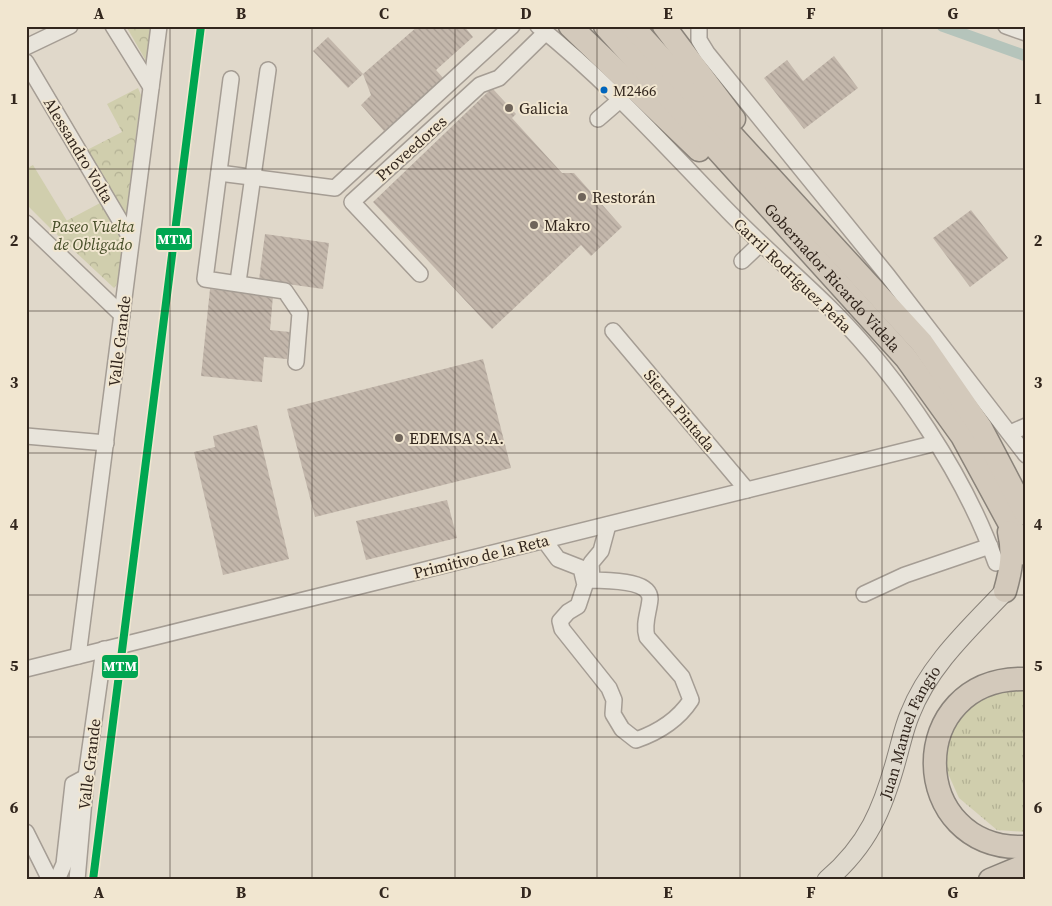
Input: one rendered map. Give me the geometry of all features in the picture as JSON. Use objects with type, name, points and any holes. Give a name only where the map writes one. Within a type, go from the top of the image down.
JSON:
[{"type":"highway","points":[[570,26],[691,143],[784,225]]},
{"type":"highway","name":"Gobernador Ricardo Videla","points":[[605,26],[661,74],[801,210],[901,319],[937,364],[981,428],[1019,510],[1026,554]]},
{"type":"highway","name":"Gobernador Ricardo Videla","points":[[632,26],[661,74],[784,225],[886,335],[925,383],[962,436],[1019,510]]},
{"type":"highway","points":[[664,26],[801,210]]},
{"type":"highway","points":[[1005,591],[1011,569],[1019,510]]},
{"type":"highway","points":[[1026,679],[1008,679],[987,683],[971,692],[956,704],[938,734],[933,765],[935,779],[942,800],[951,814],[967,832],[990,844],[1026,847]]},
{"type":"highway","points":[[990,880],[1026,866]]},
{"type":"main road","name":"Juan Manuel Fangio","points":[[827,880],[856,851],[877,818],[886,796],[910,713],[930,678],[959,639],[1005,591]]},
{"type":"street","points":[[26,47],[70,26]]},
{"type":"street","points":[[113,26],[151,87]]},
{"type":"street","name":"Valle Grande","points":[[78,656],[159,26]]},
{"type":"street","points":[[219,173],[335,188],[512,26]]},
{"type":"street","points":[[699,26],[699,40],[707,53],[888,276],[1026,455]]},
{"type":"street","points":[[1006,26],[1026,33]]},
{"type":"street","name":"Carril Rodríguez Peña","points":[[542,29],[620,100],[760,244],[835,313],[886,371],[936,443],[973,508],[996,563]]},
{"type":"street","name":"Proveedores","points":[[420,274],[352,202],[480,85],[499,78],[542,29]]},
{"type":"street","name":"Alessandro Volta","points":[[26,62],[131,239]]},
{"type":"street","points":[[238,282],[268,70]]},
{"type":"street","points":[[232,79],[204,278],[285,291],[300,313],[296,362]]},
{"type":"street","points":[[598,119],[620,100]]},
{"type":"street","points":[[26,223],[122,315]]},
{"type":"street","points":[[742,262],[760,244]]},
{"type":"street","name":"Sierra Pintada","points":[[613,331],[748,490]]},
{"type":"street","points":[[1010,433],[1026,426]]},
{"type":"street","points":[[26,436],[106,444]]},
{"type":"street","name":"Primitivo de la Reta","points":[[26,669],[936,443]]},
{"type":"street","points":[[544,540],[558,559],[582,568],[585,585],[578,606],[560,620],[562,629],[609,688],[614,700],[613,714],[622,729],[636,740],[653,734],[666,726],[684,711],[691,700],[682,677],[647,637],[645,629],[650,596],[646,590],[640,584],[592,580],[591,563],[600,551],[608,524]]},
{"type":"street","points":[[864,594],[905,575],[990,546]]},
{"type":"street","name":"Valle Grande","points":[[77,880],[86,777],[104,649]]},
{"type":"street","points":[[57,880],[64,864],[73,784],[86,777]]},
{"type":"street","points":[[26,832],[50,880]]},
{"type":"green space","points":[[126,26],[151,26],[146,61]]},
{"type":"green space","name":"Paseo Vuelta de Obligado","points":[[138,88],[141,95],[126,215],[87,150],[122,132],[107,104]]},
{"type":"green space","points":[[33,165],[67,221],[51,229],[26,204],[26,169]]},
{"type":"green space","name":"Paseo Vuelta de Obligado","points":[[102,202],[124,237],[118,283],[114,288],[51,229]]},
{"type":"green space","points":[[1026,689],[1026,832],[997,830],[959,798],[942,760],[950,724],[987,692]]},
{"type":"building","points":[[418,26],[464,26],[473,37],[436,70],[444,79],[384,131],[361,105],[371,95],[363,74]]},
{"type":"building","points":[[328,37],[363,74],[348,88],[313,51]]},
{"type":"building","points":[[834,56],[858,88],[804,129],[764,78],[787,60],[803,81]]},
{"type":"building","points":[[492,88],[516,114],[512,118],[562,173],[574,173],[622,227],[591,256],[581,245],[492,329],[373,202]]},
{"type":"building","points":[[971,210],[1008,258],[970,287],[933,238]]},
{"type":"building","points":[[265,234],[329,243],[323,289],[259,280]]},
{"type":"building","points":[[210,289],[273,296],[270,330],[290,332],[287,359],[264,357],[262,382],[201,376]]},
{"type":"building","name":"EDEMSA S.A.","points":[[483,359],[511,468],[315,517],[287,409]]},
{"type":"building","points":[[257,425],[289,559],[223,575],[194,452],[215,447],[213,436]]},
{"type":"building","points":[[447,500],[457,538],[366,560],[356,521]]},
{"type":"waterway","points":[[942,26],[1026,56]]},
{"type":"transit line","name":"MTM","points":[[93,880],[201,26]]},
{"type":"place","name":"M2466","points":[[604,90]]},
{"type":"place","name":"Galicia","points":[[509,108]]},
{"type":"place","name":"Restorán","points":[[582,197]]},
{"type":"place","name":"Makro","points":[[534,225]]},
{"type":"place","name":"EDEMSA S.A.","points":[[399,438]]}]
